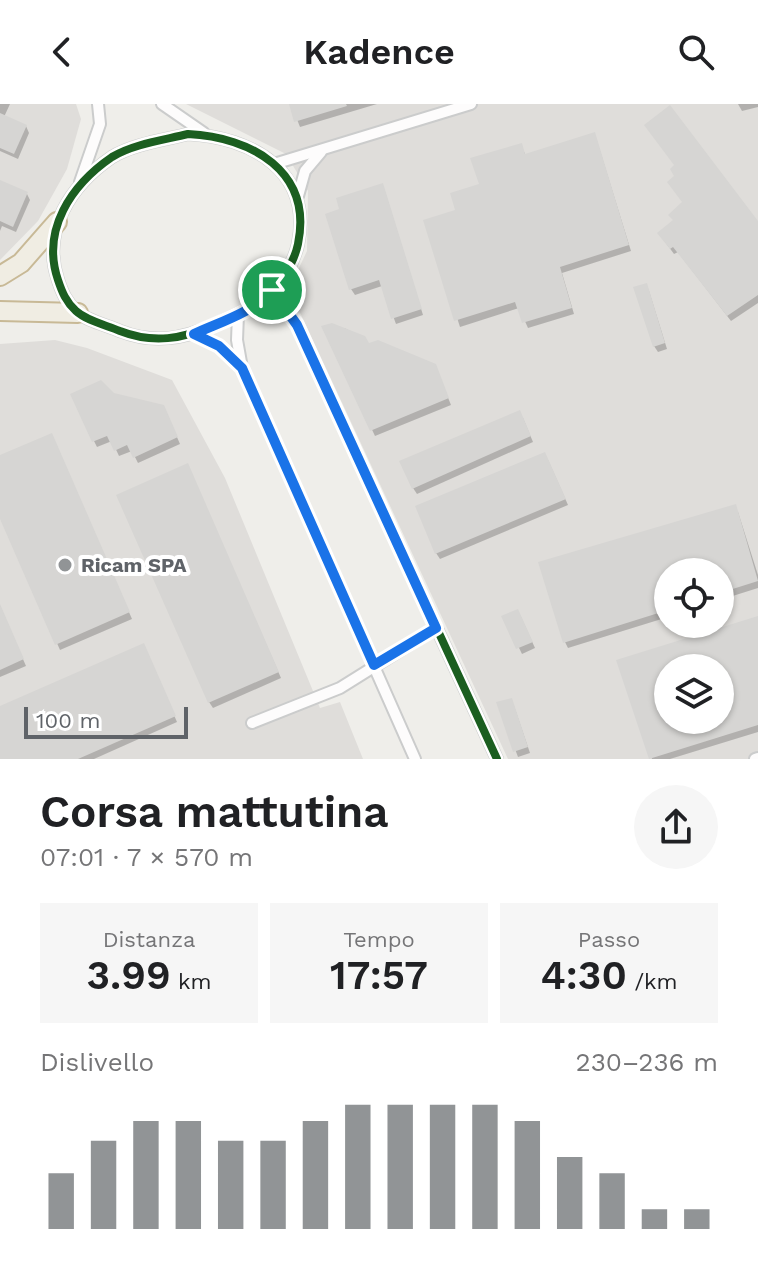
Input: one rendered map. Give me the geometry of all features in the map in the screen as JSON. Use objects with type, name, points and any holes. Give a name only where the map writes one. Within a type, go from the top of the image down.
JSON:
[{"type":"highway","points":[[0,276],[21,263],[57,222]]},
{"type":"highway","points":[[0,311],[78,313]]},
{"type":"street","points":[[79,185],[116,155],[188,134],[226,138],[274,164],[291,184],[297,198],[300,232],[295,258],[265,298],[194,334],[159,340],[127,334],[78,313],[63,296],[51,261],[57,222],[79,185],[100,124],[98,104]]},
{"type":"street","points":[[162,104],[206,135]]},
{"type":"street","points":[[274,164],[471,104]]},
{"type":"street","points":[[297,198],[305,171],[326,148]]},
{"type":"street","points":[[272,290],[297,325],[497,759]]},
{"type":"street","points":[[238,314],[242,368],[415,759]]},
{"type":"street","points":[[194,334],[219,346],[242,368]]},
{"type":"street","points":[[252,723],[340,688],[436,628]]},
{"type":"shaded area","points":[[0,104],[76,104],[81,119],[67,169],[38,221],[0,260]]},
{"type":"shaded area","points":[[186,104],[758,104],[758,759],[508,759],[289,289],[307,251],[308,191],[286,154]]},
{"type":"shaded area","points":[[55,340],[87,348],[172,380],[225,478],[320,708],[340,702],[363,759],[0,759],[0,344]]},
{"type":"building","points":[[289,104],[346,104],[347,106],[294,122]]},
{"type":"building","points":[[670,105],[758,221],[758,295],[727,316],[673,247],[670,249],[657,233],[673,220],[668,215],[682,202],[667,182],[674,176],[670,169],[674,165],[644,125]]},
{"type":"building","points":[[0,113],[27,125],[14,154],[0,148]]},
{"type":"building","points":[[595,132],[629,245],[560,267],[572,308],[522,323],[515,302],[454,321],[423,220],[455,210],[450,193],[479,184],[470,158],[522,143],[525,154]]},
{"type":"building","points":[[0,180],[28,192],[13,227],[0,221]]},
{"type":"building","points":[[383,183],[422,309],[391,319],[379,280],[349,290],[325,214],[339,209],[336,198]]},
{"type":"building","points":[[647,283],[665,343],[653,347],[633,287]]},
{"type":"building","points":[[332,323],[365,336],[369,343],[378,340],[436,364],[449,398],[370,431],[321,326]]},
{"type":"building","points":[[101,380],[114,393],[164,405],[178,437],[133,458],[127,445],[114,451],[107,436],[92,442],[70,394]]},
{"type":"building","points":[[520,410],[531,436],[412,489],[399,461]]},
{"type":"building","name":"Ricam SPA","points":[[52,433],[130,612],[55,645],[0,519],[0,455]]},
{"type":"building","points":[[545,452],[566,499],[435,554],[415,506]]},
{"type":"building","points":[[188,463],[279,672],[208,703],[116,495]]},
{"type":"building","points":[[736,504],[758,581],[734,589],[734,558],[654,558],[654,614],[563,643],[538,562]]},
{"type":"building","points":[[0,604],[24,659],[0,670]]},
{"type":"building","points":[[518,609],[533,642],[516,649],[501,616]]},
{"type":"building","points":[[758,616],[758,725],[734,732],[734,654],[654,654],[654,734],[729,734],[649,759],[616,660],[687,638],[734,638],[734,623]]},
{"type":"building","points":[[144,643],[176,716],[78,759],[0,759],[0,706]]},
{"type":"building","points":[[512,698],[528,747],[513,752],[496,702]]},
{"type":"cycle path","points":[[188,134],[234,142],[272,163],[286,178],[296,196],[300,218],[298,244],[289,267],[280,282],[262,300],[191,334],[144,338],[86,318],[65,297],[54,262],[57,226],[63,210],[84,181],[112,157],[139,146],[188,134]]},
{"type":"cycle path","points":[[272,290],[297,325],[497,759]]},
{"type":"place","name":"Ricam SPA","points":[[65,565]]},
{"type":"route","points":[[272,290],[297,325],[436,628],[374,665],[242,368],[219,346],[194,334],[238,314],[265,298],[272,290]]}]
